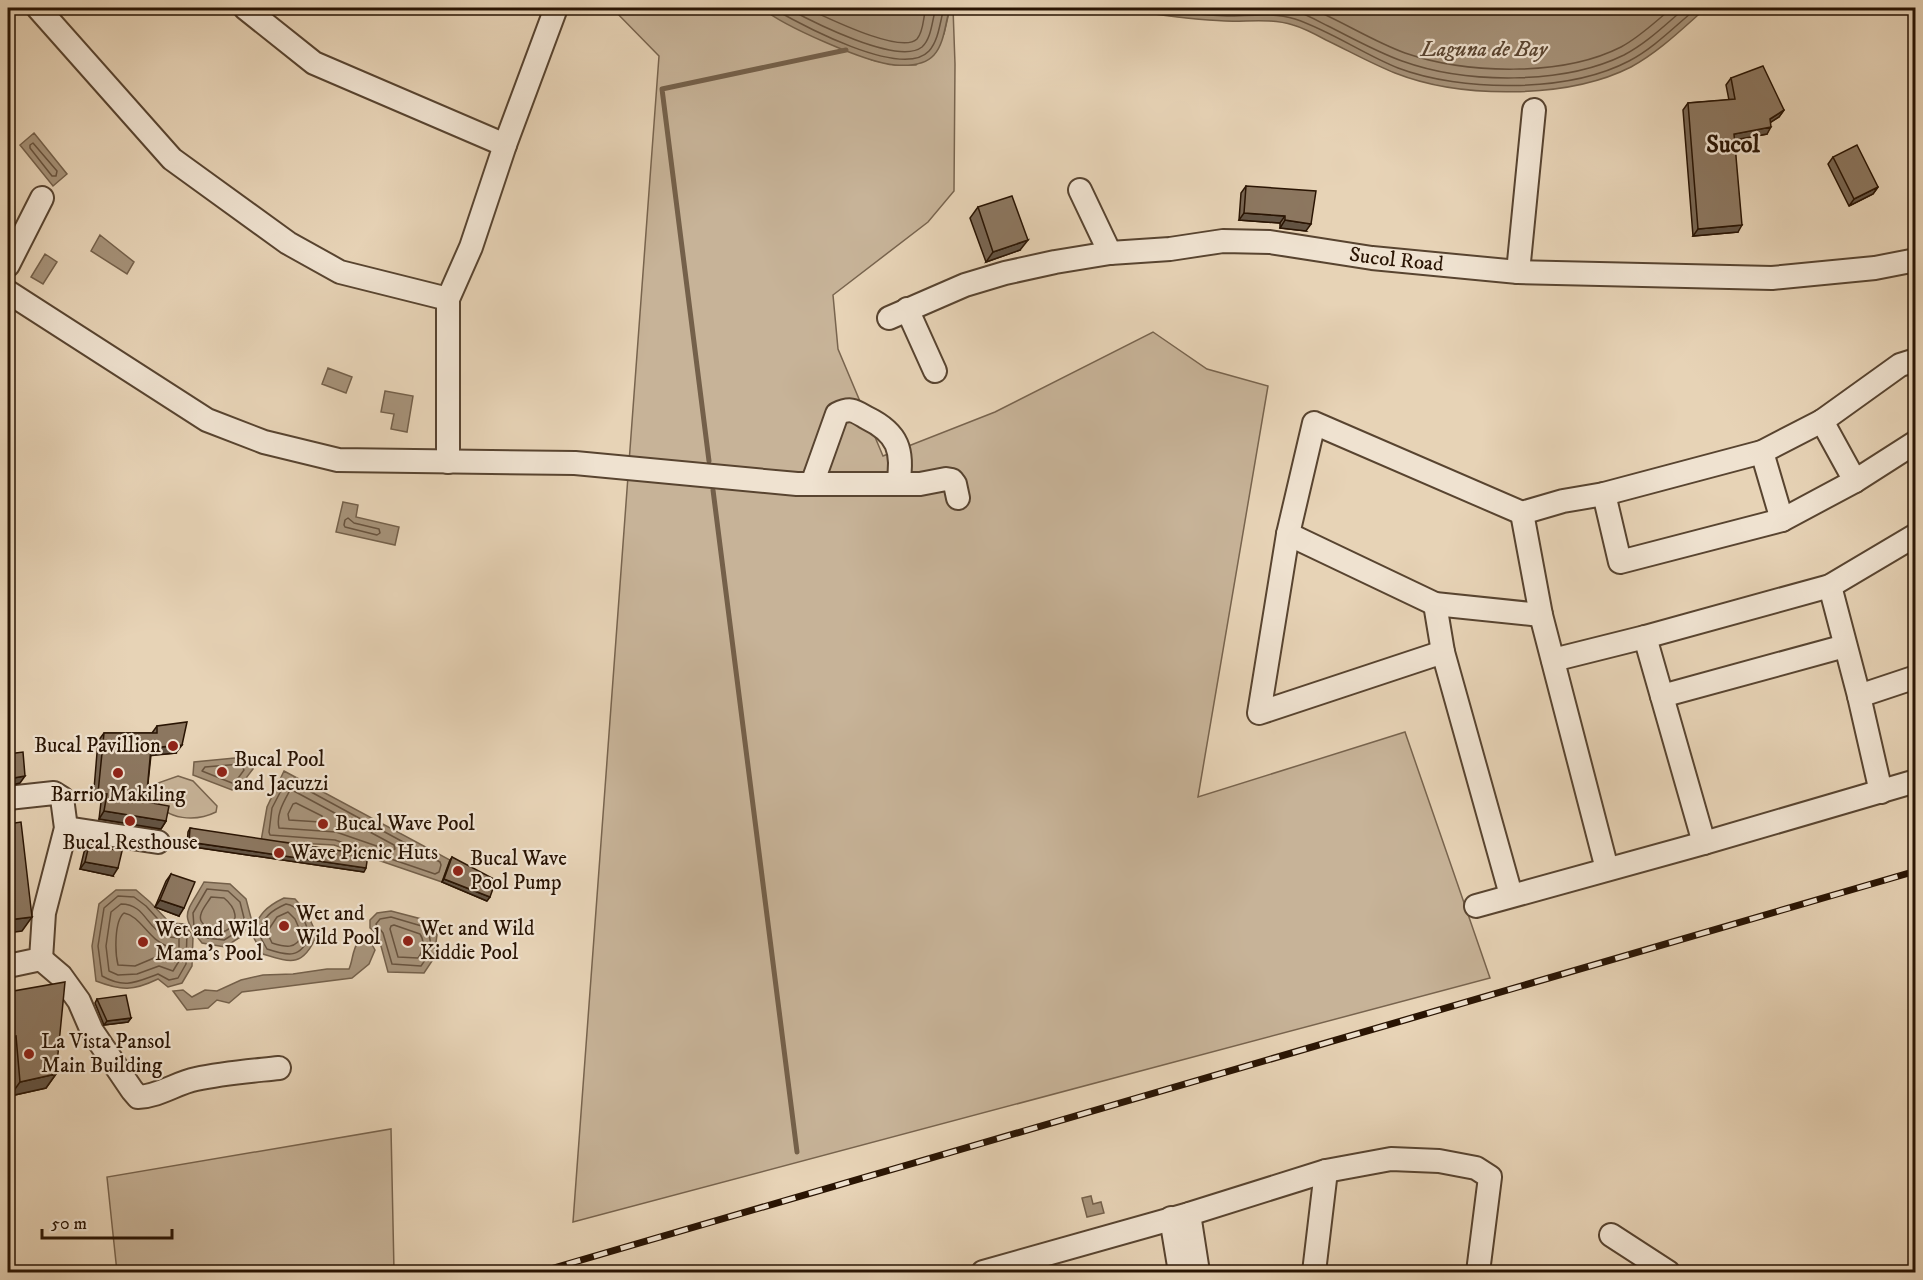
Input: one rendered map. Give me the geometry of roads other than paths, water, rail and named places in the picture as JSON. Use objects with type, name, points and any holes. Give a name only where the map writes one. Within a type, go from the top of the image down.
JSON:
[{"type":"street","points":[[38,8],[172,159],[288,243],[340,272],[448,299]]},
{"type":"street","points":[[246,8],[314,63],[505,145]]},
{"type":"street","points":[[448,462],[448,299],[471,247],[505,145],[556,8]]},
{"type":"street","points":[[1518,272],[1533,111]]},
{"type":"street","points":[[1080,190],[1110,253]]},
{"type":"street","points":[[8,265],[42,198]]},
{"type":"street","name":"Sucol Road","points":[[935,371],[898,314],[964,285],[1005,273],[1110,253],[1170,249],[1223,241],[1270,242],[1372,258],[1518,272],[1772,278],[1875,268],[1916,260]]},
{"type":"street","points":[[8,292],[207,420],[254,439],[338,460],[575,463],[812,484],[920,484],[946,479],[952,480],[955,484],[958,498]]},
{"type":"street","points":[[1443,652],[1259,713],[1288,534],[1314,423],[1522,513],[1762,452],[1822,421],[1900,365],[1916,360]]},
{"type":"street","points":[[812,484],[837,414],[846,410],[852,410],[881,425],[890,433],[901,460],[898,484]]},
{"type":"street","points":[[1822,421],[1855,481]]},
{"type":"street","points":[[1604,494],[1620,562],[1782,520],[1855,481],[1916,442]]},
{"type":"street","points":[[1762,452],[1782,520]]},
{"type":"street","points":[[1522,513],[1541,615],[1607,869]]},
{"type":"street","points":[[1288,534],[1435,604],[1541,615]]},
{"type":"street","points":[[1553,660],[1830,586],[1916,535]]},
{"type":"street","points":[[1830,586],[1881,792]]},
{"type":"street","points":[[1435,604],[1443,652],[1511,895]]},
{"type":"street","points":[[1644,637],[1704,843]]},
{"type":"street","points":[[1662,696],[1845,646]]},
{"type":"street","points":[[1859,696],[1916,677]]},
{"type":"street","points":[[1476,906],[1916,781]]},
{"type":"street","points":[[8,798],[54,793],[62,798],[66,828],[44,913],[41,959]]},
{"type":"street","points":[[66,828],[158,842]]},
{"type":"street","points":[[8,966],[41,959]]},
{"type":"street","points":[[41,959],[62,976],[79,1000],[92,1031],[138,1096],[163,1092],[193,1080],[279,1068]]},
{"type":"street","points":[[983,1272],[1180,1216],[1326,1171],[1391,1159],[1439,1161],[1476,1168],[1490,1177],[1478,1272]]},
{"type":"street","points":[[1314,1272],[1326,1171]]},
{"type":"street","points":[[1180,1216],[1180,1272]]},
{"type":"street","points":[[1180,1216],[1198,1272]]},
{"type":"street","points":[[1611,1235],[1668,1272]]},
{"type":"water","points":[[762,8],[950,8],[943,39],[934,55],[921,63],[900,65],[882,63],[846,51],[788,24]]},
{"type":"water","name":"Laguna de Bay","points":[[1112,8],[1706,8],[1661,47],[1631,67],[1605,78],[1577,85],[1514,92],[1451,88],[1422,82],[1395,73],[1305,29],[1285,23],[1196,19]]},
{"type":"water","points":[[34,133],[67,174],[53,186],[20,145]]},
{"type":"water","points":[[100,235],[134,262],[127,274],[91,251]]},
{"type":"water","points":[[45,254],[57,262],[43,284],[31,277]]},
{"type":"water","points":[[328,368],[352,377],[346,393],[322,384]]},
{"type":"water","points":[[385,391],[413,396],[407,432],[391,429],[394,414],[381,412]]},
{"type":"water","points":[[343,502],[358,505],[356,517],[399,527],[395,545],[336,532]]},
{"type":"water","name":"Bucal Pool and Jacuzzi","points":[[245,757],[253,769],[240,786],[232,790],[193,775],[194,762]]},
{"type":"water","name":"Bucal Wave Pool","points":[[284,771],[450,860],[442,882],[334,845],[261,841],[267,807]]},
{"type":"water","points":[[204,882],[230,884],[246,899],[251,918],[242,936],[225,947],[202,943],[194,933],[188,919],[190,907]]},
{"type":"water","name":"Wet and Wild Mama's Pool","points":[[116,890],[136,890],[170,923],[185,924],[193,937],[192,966],[182,983],[168,987],[158,979],[134,988],[120,988],[96,981],[92,946],[99,904]]},
{"type":"water","name":"Wet and Wild Pool","points":[[284,898],[295,899],[306,911],[317,935],[307,953],[296,960],[263,954],[251,933],[264,912]]},
{"type":"water","name":"Wet and Wild Kiddie Pool","points":[[391,911],[429,921],[437,935],[434,958],[424,973],[388,972],[378,935],[370,928],[370,920],[377,913]]},
{"type":"water","points":[[358,942],[371,943],[375,950],[369,964],[352,978],[242,992],[229,1003],[217,1000],[208,1008],[187,1010],[173,991],[183,990],[192,997],[205,990],[217,991],[241,980],[263,975],[349,969]]},
{"type":"water","points":[[1091,1196],[1093,1204],[1101,1202],[1104,1213],[1087,1217],[1082,1198]]},
{"type":"waterway","points":[[709,461],[662,89],[846,50]]},
{"type":"waterway","points":[[713,490],[797,1152]]},
{"type":"railway","points":[[540,1272],[1916,871]]},
{"type":"place","name":"Bucal Pavillion","points":[[173,746]]},
{"type":"place","name":"Bucal Pool and Jacuzzi","points":[[222,772]]},
{"type":"place","name":"Barrio Makiling","points":[[118,773]]},
{"type":"place","name":"Bucal Resthouse","points":[[130,821]]},
{"type":"place","name":"Bucal Wave Pool","points":[[323,824]]},
{"type":"place","name":"Wave Picnic Huts","points":[[279,853]]},
{"type":"place","name":"Bucal Wave Pool Pump","points":[[458,871]]},
{"type":"place","name":"Wet and Wild Pool","points":[[284,926]]},
{"type":"place","name":"Wet and Wild Kiddie Pool","points":[[408,941]]},
{"type":"place","name":"Wet and Wild Mama's Pool","points":[[143,942]]},
{"type":"place","name":"La Vista Pansol Main Building","points":[[29,1054]]},
{"type":"district","name":"Sucol","points":[[1733,145]]}]
